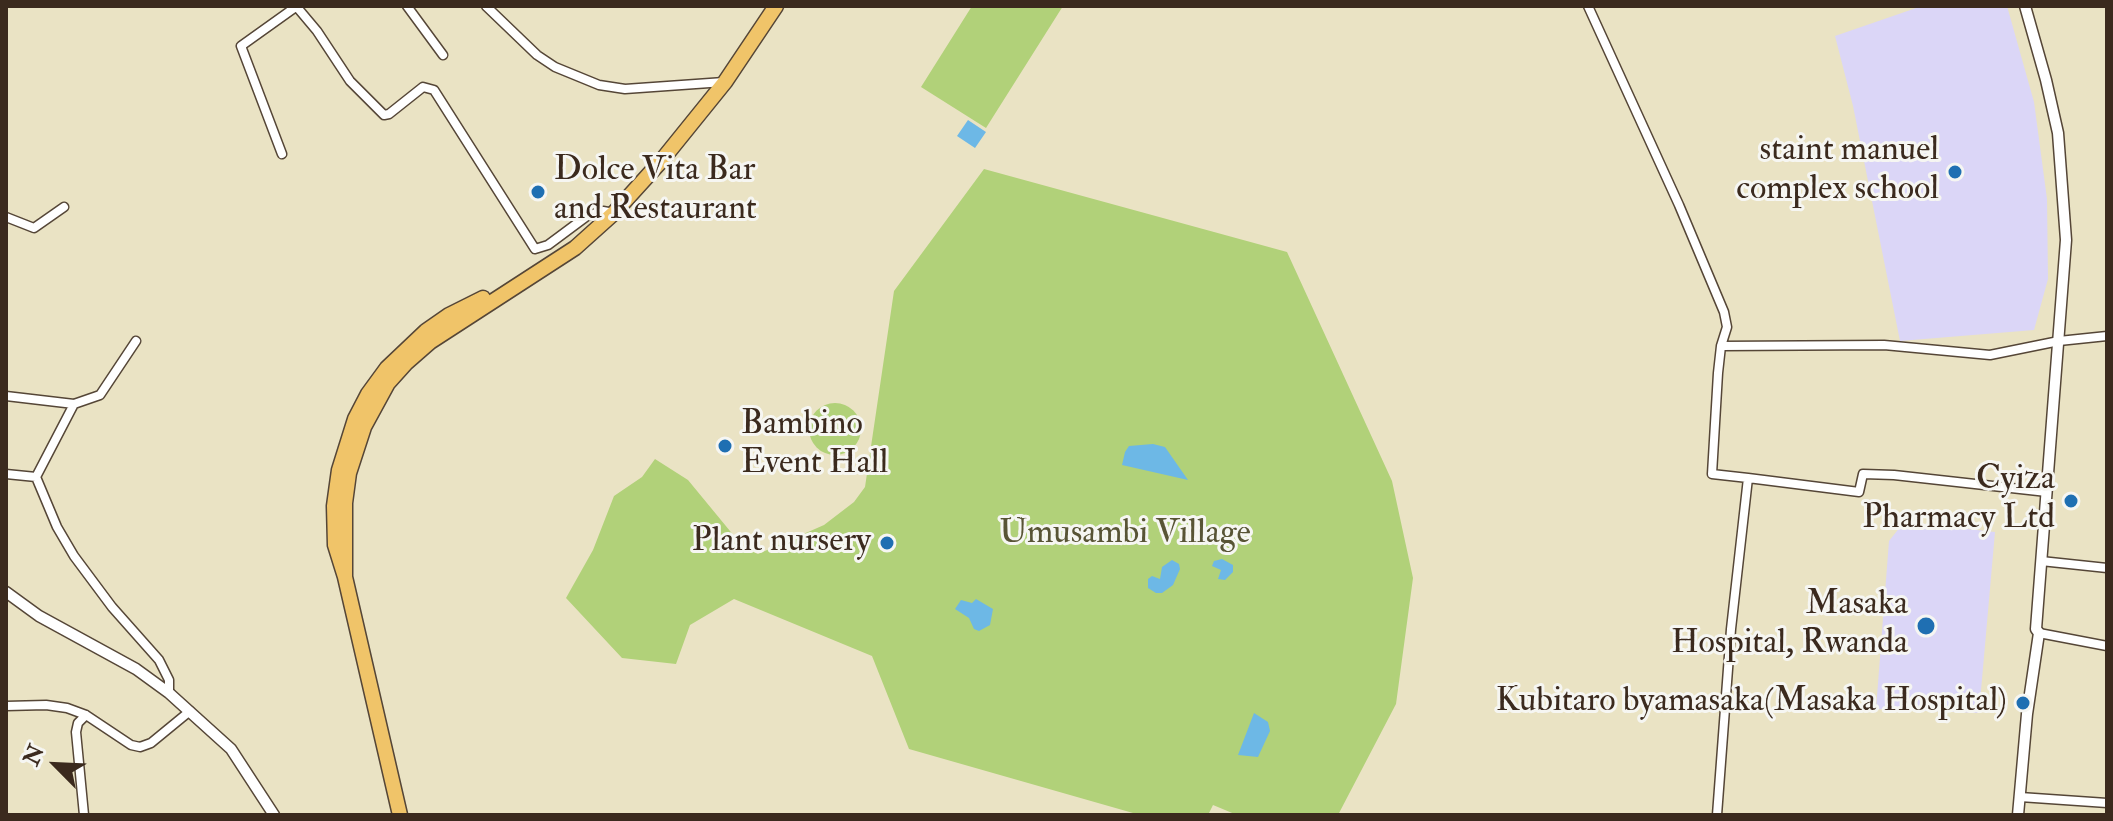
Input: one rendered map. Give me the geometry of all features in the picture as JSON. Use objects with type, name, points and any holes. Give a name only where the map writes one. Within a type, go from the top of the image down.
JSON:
[{"type":"highway","points":[[400,815],[335,545],[334,506],[346,443],[368,394],[387,368],[426,331],[474,302],[526,279],[575,248],[614,213],[725,82],[776,6]]},
{"type":"street","points":[[282,154],[241,46],[296,6],[338,59],[350,81],[384,115],[423,87],[429,87],[438,94],[532,246],[539,248],[548,245],[587,216],[603,211],[614,213]]},
{"type":"street","points":[[407,6],[443,55]]},
{"type":"street","points":[[486,6],[537,55],[555,67],[599,85],[625,89],[725,82]]},
{"type":"street","points":[[1588,6],[1724,312],[1727,327],[1721,346],[1712,474],[1859,492],[1863,474],[2047,492]]},
{"type":"street","points":[[2018,815],[2027,714],[2039,633],[2036,629],[2066,240],[2061,164],[2046,80],[2025,6]]},
{"type":"street","points":[[6,217],[34,228],[64,207]]},
{"type":"street","points":[[1721,346],[1884,345],[1990,355],[2059,341],[2107,336]]},
{"type":"street","points":[[6,396],[74,404],[100,395],[136,341]]},
{"type":"street","points":[[36,477],[74,404]]},
{"type":"street","points":[[6,474],[36,477]]},
{"type":"street","points":[[36,477],[68,546],[112,607],[159,660],[169,680],[169,693]]},
{"type":"street","points":[[1717,815],[1731,629],[1748,478]]},
{"type":"street","points":[[2041,561],[2107,568]]},
{"type":"street","points":[[6,592],[39,616],[136,669],[169,693],[231,749],[274,815]]},
{"type":"street","points":[[2039,633],[2107,646]]},
{"type":"street","points":[[6,706],[67,708],[86,715],[131,745],[140,747],[151,743],[190,711]]},
{"type":"street","points":[[84,815],[76,732],[78,723],[86,715]]},
{"type":"street","points":[[2020,797],[2107,803]]},
{"type":"shaded area","name":"staint manuel complex school","points":[[1922,6],[2007,6],[2034,102],[2047,199],[2048,279],[2034,330],[1900,341],[1853,106],[1835,36]]},
{"type":"shaded area","points":[[1904,522],[1995,532],[1979,713],[1876,709],[1889,541]]},
{"type":"green space","points":[[972,6],[1063,6],[986,128],[921,87]]},
{"type":"green space","name":"Umusambi Village","points":[[984,169],[1287,252],[1392,481],[1413,578],[1396,704],[1338,815],[1237,815],[1213,805],[1208,815],[1140,815],[909,749],[872,656],[734,599],[690,625],[676,664],[622,658],[566,598],[593,550],[614,496],[642,477],[655,459],[688,480],[744,548],[758,554],[824,525],[854,502],[865,487],[894,291]]},
{"type":"green space","points":[[835,403],[853,411],[861,429],[853,447],[835,455],[817,447],[809,429],[817,411]]},
{"type":"water","points":[[968,120],[986,132],[975,148],[957,136]]},
{"type":"water","points":[[1153,444],[1165,447],[1188,480],[1122,465],[1129,446]]},
{"type":"water","points":[[1222,559],[1233,565],[1233,572],[1225,580],[1218,579],[1221,570],[1212,566],[1214,561]]},
{"type":"water","points":[[1172,560],[1179,564],[1180,569],[1173,585],[1162,593],[1148,588],[1148,579],[1152,576],[1160,579],[1162,567]]},
{"type":"water","points":[[976,599],[993,609],[990,625],[979,631],[974,629],[969,618],[955,609],[961,600],[972,603]]},
{"type":"water","points":[[1254,713],[1268,722],[1270,731],[1258,757],[1238,755]]},
{"type":"place","name":"staint manuel complex school","points":[[1955,172]]},
{"type":"place","name":"Dolce Vita Bar and Restaurant","points":[[538,192]]},
{"type":"place","name":"Bambino Event Hall","points":[[725,446]]},
{"type":"place","name":"Cyiza Pharmacy Ltd","points":[[2071,501]]},
{"type":"place","name":"Plant nursery","points":[[887,543]]},
{"type":"place","name":"Masaka Hospital, Rwanda","points":[[1926,626]]},
{"type":"place","name":"Kubitaro byamasaka(Masaka Hospital)","points":[[2023,703]]}]
